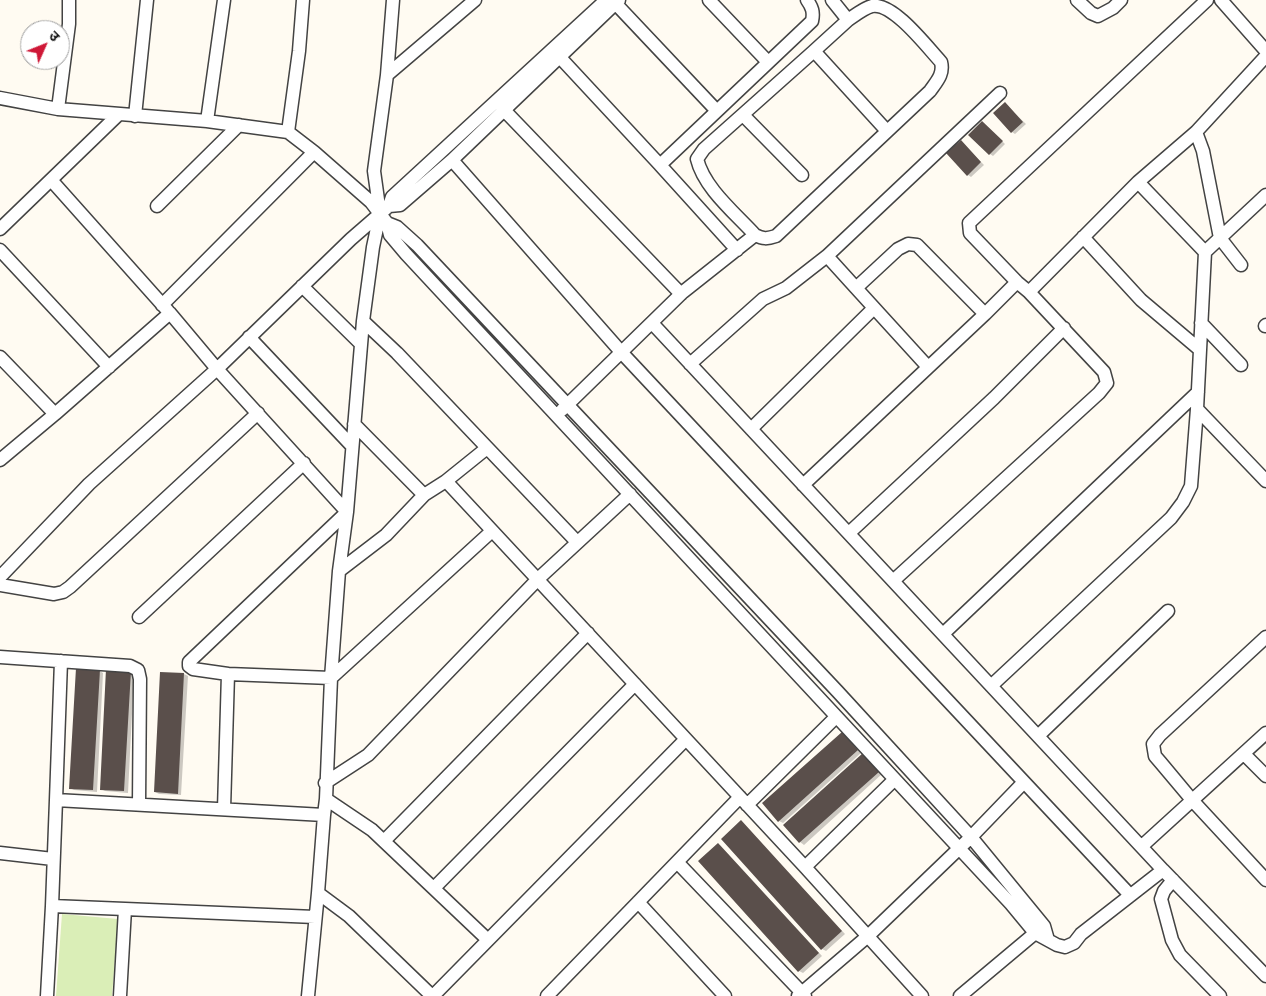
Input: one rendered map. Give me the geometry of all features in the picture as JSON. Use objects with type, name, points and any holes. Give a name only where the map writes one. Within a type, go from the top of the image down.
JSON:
[{"type":"street","points":[[58,109],[69,24],[70,0]]},
{"type":"street","points":[[135,116],[147,0]]},
{"type":"street","points":[[207,121],[224,0]]},
{"type":"street","points":[[288,132],[299,51],[303,0]]},
{"type":"street","points":[[393,0],[387,75],[374,171],[390,235],[894,780],[1011,904],[1040,930]]},
{"type":"street","points":[[387,75],[475,0]]},
{"type":"street","points":[[709,0],[768,62]]},
{"type":"street","points":[[660,165],[812,21],[814,14],[807,0]]},
{"type":"street","points":[[832,0],[848,20]]},
{"type":"street","points":[[1077,0],[1091,14],[1098,16],[1113,8],[1122,0]]},
{"type":"street","points":[[893,581],[1099,393],[1107,383],[1104,372],[1064,328],[970,232],[969,223],[1206,0]]},
{"type":"street","points":[[1221,0],[1266,52]]},
{"type":"street","points":[[308,996],[326,799],[331,678],[339,571],[347,512],[363,320],[373,247],[392,196],[614,1],[717,111]]},
{"type":"street","points":[[872,6],[884,8],[896,16],[941,62],[943,69],[940,78],[930,91],[886,130],[776,236],[763,239],[755,234],[707,183],[697,159],[704,149],[814,51],[848,20],[872,6]]},
{"type":"street","points":[[814,51],[886,130]]},
{"type":"street","points":[[0,577],[89,484],[217,369],[357,234],[400,205],[452,160],[504,110],[556,53]]},
{"type":"street","points":[[556,53],[736,250]]},
{"type":"street","points":[[1029,292],[1138,182],[1196,132],[1266,56]]},
{"type":"street","points":[[690,364],[763,299],[786,288],[827,256],[1000,93]]},
{"type":"street","points":[[0,98],[58,109],[207,121],[288,132],[386,214],[417,244],[568,404],[971,837],[1048,940],[1056,945],[1065,947],[1074,942],[1163,870]]},
{"type":"street","points":[[504,110],[681,294]]},
{"type":"street","points":[[0,229],[52,181],[119,114]]},
{"type":"street","points":[[743,115],[802,175]]},
{"type":"street","points":[[158,206],[239,125]]},
{"type":"street","points":[[1196,132],[1204,151],[1220,238],[1241,265]]},
{"type":"street","points":[[0,460],[109,367],[314,152]]},
{"type":"street","points":[[452,160],[622,353],[1130,895]]},
{"type":"street","points":[[52,181],[217,369],[347,512]]},
{"type":"street","points":[[1138,182],[1205,252]]},
{"type":"street","points":[[991,686],[1175,513],[1183,502],[1190,486],[1197,409],[1205,252],[1266,195]]},
{"type":"street","points":[[556,415],[681,294],[755,234]]},
{"type":"street","points":[[1083,237],[1141,300],[1199,349]]},
{"type":"street","points":[[856,288],[898,249],[908,244],[917,245],[985,314]]},
{"type":"street","points":[[0,250],[109,367]]},
{"type":"street","points":[[827,256],[928,367]]},
{"type":"street","points":[[803,485],[1017,282]]},
{"type":"street","points":[[302,286],[361,344]]},
{"type":"street","points":[[750,429],[874,308]]},
{"type":"street","points":[[363,320],[397,353],[577,542]]},
{"type":"street","points":[[652,323],[1163,870],[1266,976]]},
{"type":"street","points":[[1201,323],[1242,365]]},
{"type":"street","points":[[849,534],[994,398],[1064,328]]},
{"type":"street","points":[[249,337],[352,446]]},
{"type":"street","points":[[0,357],[55,414]]},
{"type":"street","points":[[943,634],[1198,392]]},
{"type":"street","points":[[1197,409],[1266,481]]},
{"type":"street","points":[[0,585],[54,594],[63,592],[258,413]]},
{"type":"street","points":[[354,424],[424,495]]},
{"type":"street","points":[[339,571],[386,534],[424,495],[446,481],[488,448]]},
{"type":"street","points":[[139,617],[304,463]]},
{"type":"street","points":[[446,481],[588,632],[922,996]]},
{"type":"street","points":[[326,783],[368,755],[538,579],[630,494]]},
{"type":"street","points":[[347,512],[189,662],[189,666],[193,669],[228,674],[331,678],[492,531]]},
{"type":"street","points":[[1038,736],[1168,611]]},
{"type":"street","points":[[384,841],[588,632]]},
{"type":"street","points":[[1266,637],[1160,735],[1153,744],[1155,756],[1192,800],[1266,880]]},
{"type":"street","points":[[0,657],[130,666],[138,670],[140,679],[139,804]]},
{"type":"street","points":[[47,996],[62,661]]},
{"type":"street","points":[[224,809],[228,674]]},
{"type":"street","points":[[434,888],[635,684]]},
{"type":"street","points":[[547,996],[677,862],[836,717]]},
{"type":"street","points":[[1142,846],[1266,733]]},
{"type":"street","points":[[318,893],[349,916],[432,996],[686,739]]},
{"type":"street","points":[[1244,754],[1266,776]]},
{"type":"street","points":[[804,867],[894,780]]},
{"type":"street","points":[[677,862],[801,995],[868,936],[971,837],[1024,782]]},
{"type":"street","points":[[326,799],[372,830],[488,940]]},
{"type":"street","points":[[56,800],[324,815]]},
{"type":"street","points":[[0,853],[54,859]]},
{"type":"street","points":[[1173,880],[1164,891],[1161,899],[1172,940],[1180,955],[1220,996]]},
{"type":"street","points":[[638,902],[724,996]]},
{"type":"street","points":[[52,906],[315,917]]},
{"type":"street","points":[[120,996],[126,909]]},
{"type":"street","points":[[960,996],[1040,930]]},
{"type":"green space","points":[[62,914],[118,919],[112,996],[56,996]]},
{"type":"building","points":[[1005,102],[1023,122],[1011,133],[993,113]]},
{"type":"building","points":[[982,121],[1003,141],[989,155],[968,135]]},
{"type":"building","points":[[961,140],[981,162],[967,176],[946,153]]},
{"type":"building","points":[[76,668],[100,670],[93,790],[69,789]]},
{"type":"building","points":[[106,669],[131,671],[124,791],[100,790]]},
{"type":"building","points":[[160,672],[184,673],[178,794],[154,792]]},
{"type":"building","points":[[842,732],[858,750],[778,822],[762,803]]},
{"type":"building","points":[[863,753],[879,772],[799,843],[783,825]]},
{"type":"building","points":[[741,820],[842,931],[821,950],[721,839]]},
{"type":"building","points":[[718,843],[819,953],[798,972],[698,861]]}]
